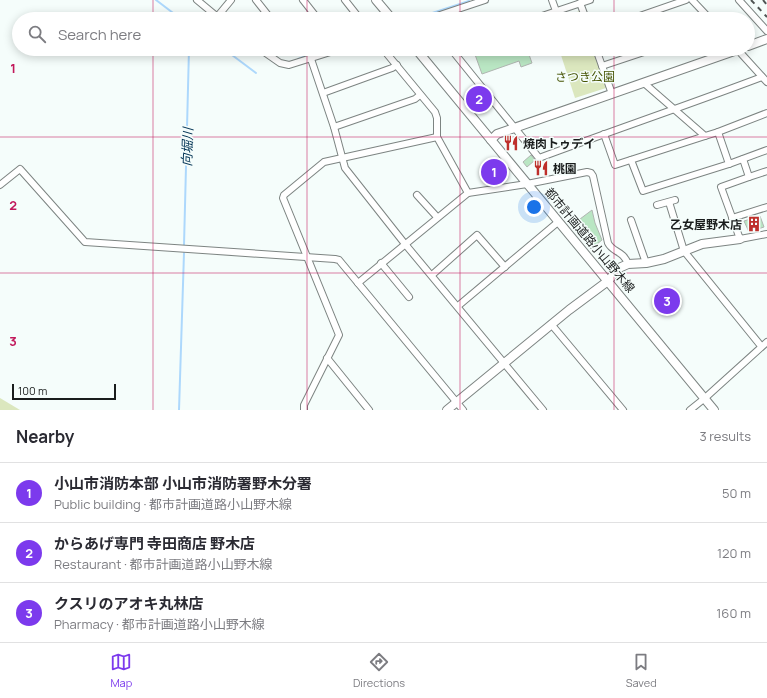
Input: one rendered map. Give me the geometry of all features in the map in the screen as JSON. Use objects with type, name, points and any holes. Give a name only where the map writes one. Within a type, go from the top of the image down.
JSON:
[{"type":"street","points":[[197,0],[212,12]]},
{"type":"street","points":[[223,12],[231,0]]},
{"type":"street","points":[[256,0],[265,12]]},
{"type":"street","points":[[303,0],[312,12]]},
{"type":"street","points":[[345,0],[352,12]]},
{"type":"street","points":[[376,0],[386,12]]},
{"type":"street","points":[[552,0],[556,11]]},
{"type":"street","points":[[553,12],[590,0]]},
{"type":"street","points":[[651,12],[686,0]]},
{"type":"street","points":[[692,0],[703,12]]},
{"type":"street","points":[[738,0],[749,12]]},
{"type":"street","points":[[449,12],[481,1]]},
{"type":"street","points":[[580,3],[583,12]]},
{"type":"street","points":[[755,18],[767,31]]},
{"type":"street","points":[[755,43],[767,39]]},
{"type":"street","points":[[274,56],[280,62],[289,66],[320,56]]},
{"type":"street","points":[[389,56],[435,112],[437,118],[438,137],[468,193]]},
{"type":"street","name":"都市計画道路小山野木線","points":[[422,56],[714,410]]},
{"type":"street","points":[[457,56],[539,158],[604,134],[765,79],[744,56]]},
{"type":"street","points":[[598,56],[612,94]]},
{"type":"street","points":[[602,66],[632,56]]},
{"type":"street","points":[[491,140],[497,134],[515,127],[719,56]]},
{"type":"street","points":[[311,59],[334,126],[344,168],[543,410]]},
{"type":"street","points":[[323,93],[397,65]]},
{"type":"street","points":[[644,83],[705,136]]},
{"type":"street","points":[[334,126],[415,99],[420,95]]},
{"type":"street","points":[[604,134],[615,165],[718,132],[767,114]]},
{"type":"street","points":[[718,132],[729,164]]},
{"type":"street","points":[[304,410],[304,405],[339,334],[282,198],[324,162],[438,137]]},
{"type":"street","points":[[631,160],[643,191],[729,164],[767,150]]},
{"type":"street","points":[[743,159],[749,177]]},
{"type":"street","points":[[0,185],[20,170],[85,242],[339,260],[463,410]]},
{"type":"street","points":[[740,239],[721,188],[767,171]]},
{"type":"street","points":[[358,283],[468,193],[527,184],[587,172],[591,172],[593,176],[608,243],[610,247],[626,257],[628,264]]},
{"type":"street","points":[[417,195],[437,217]]},
{"type":"street","points":[[657,205],[672,201],[684,252],[762,346]]},
{"type":"street","points":[[732,218],[767,207]]},
{"type":"street","points":[[631,220],[646,263]]},
{"type":"street","points":[[458,306],[558,222]]},
{"type":"street","points":[[447,410],[551,324],[608,281],[619,268],[628,264],[646,263],[664,259],[702,244],[740,239],[767,233]]},
{"type":"street","points":[[432,275],[477,235],[505,267]]},
{"type":"street","points":[[381,263],[409,297]]},
{"type":"street","points":[[551,324],[623,410]]},
{"type":"street","points":[[690,410],[767,342]]},
{"type":"street","points":[[327,358],[369,410]]},
{"type":"green space","name":"さつき公園","points":[[561,56],[595,56],[606,88],[575,98]]},
{"type":"green space","points":[[0,398],[20,410],[0,410]]},
{"type":"building","points":[[476,56],[530,56],[532,63],[521,67],[519,61],[482,74]]},
{"type":"building","points":[[531,155],[535,160],[527,167],[523,162]]},
{"type":"building","points":[[592,210],[595,223],[602,240],[591,249],[572,225]]},
{"type":"building","name":"乙女屋野木店","points":[[760,216],[764,227],[749,232],[744,221]]},
{"type":"waterway","name":"向堀川","points":[[156,0],[172,12]]},
{"type":"waterway","points":[[435,12],[469,1]]},
{"type":"waterway","name":"向堀川","points":[[184,245],[189,56]]},
{"type":"waterway","points":[[233,56],[256,73]]},
{"type":"waterway","points":[[298,59],[307,56]]},
{"type":"waterway","name":"向堀川","points":[[179,410],[184,253]]},
{"type":"railway","points":[[751,0],[767,17]]},
{"type":"railway","points":[[763,0],[767,5]]},
{"type":"place","name":"からあげ専門 寺田商店 野木店","points":[[479,99]]},
{"type":"place","name":"焼肉トゥデイ","points":[[511,143]]},
{"type":"place","name":"桃園","points":[[541,168]]},
{"type":"place","name":"小山市消防本部 小山市消防署野木分署","points":[[494,172]]},
{"type":"place","name":"乙女屋野木店","points":[[754,224]]},
{"type":"place","name":"クスリのアオキ丸林店","points":[[667,301]]}]
